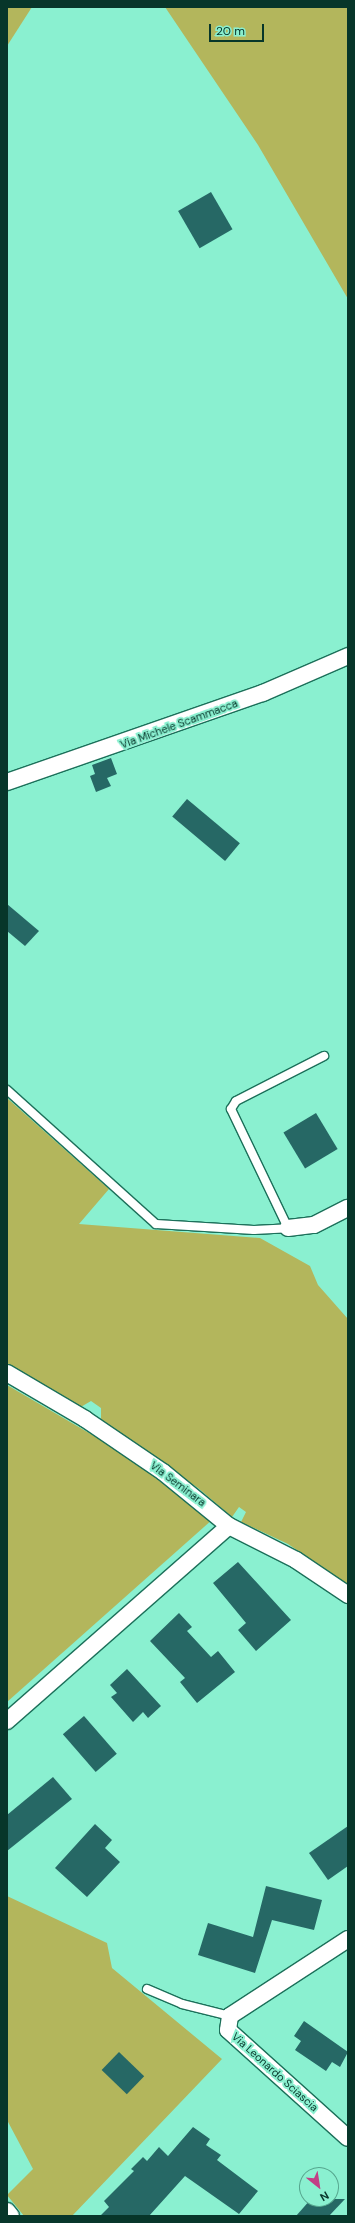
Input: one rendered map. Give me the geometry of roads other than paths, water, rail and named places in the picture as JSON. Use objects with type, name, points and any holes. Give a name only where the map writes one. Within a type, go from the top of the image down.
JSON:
[{"type":"street","name":"Via Michele Scammacca","points":[[7,782],[256,696],[348,656]]},
{"type":"street","points":[[288,1228],[314,1225],[348,1208]]},
{"type":"street","name":"Via Seminara","points":[[7,1374],[98,1427],[163,1472],[229,1526],[296,1560],[348,1595]]},
{"type":"street","points":[[7,1721],[229,1526]]},
{"type":"street","name":"Via Leonardo Sciascia","points":[[348,1939],[230,2016],[228,2030],[348,2138]]},
{"type":"street","points":[[7,2211],[11,2216]]},
{"type":"lane","points":[[7,1090],[156,1224],[254,1230],[288,1228],[231,1109],[236,1101],[324,1056]]},
{"type":"lane","points":[[147,1989],[182,2004],[230,2016]]}]
